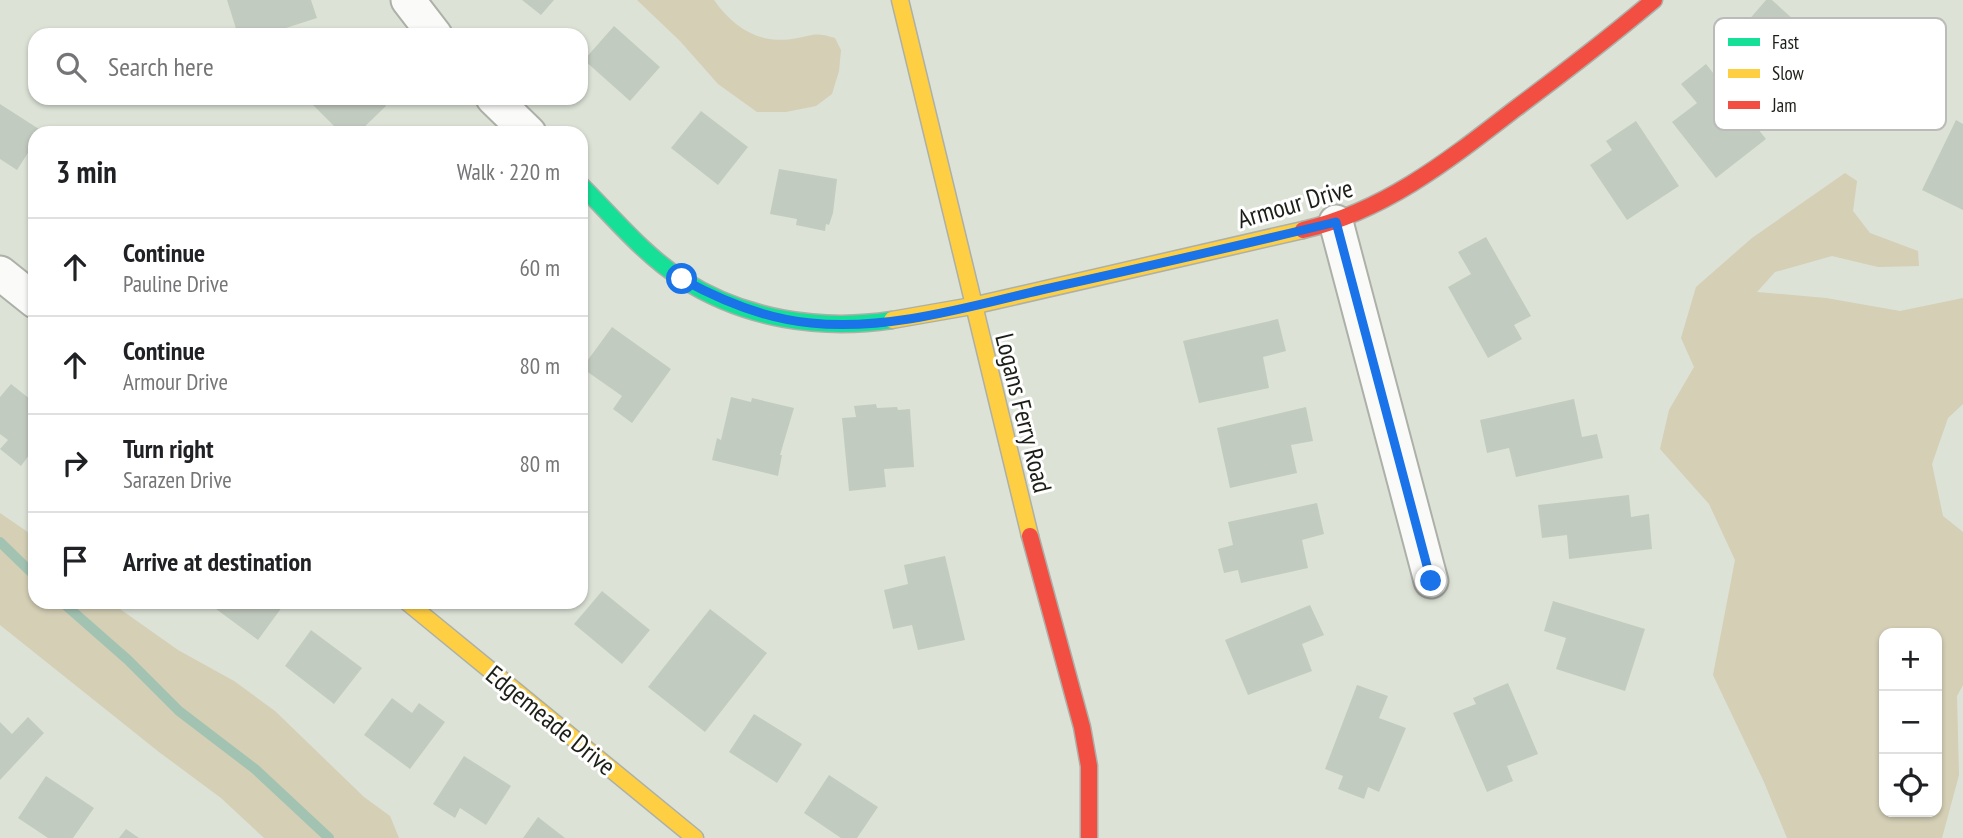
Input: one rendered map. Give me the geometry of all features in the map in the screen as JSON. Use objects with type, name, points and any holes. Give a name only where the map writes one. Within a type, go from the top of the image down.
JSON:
[{"type":"street","points":[[408,0],[430,28]]},
{"type":"street","name":"Logans Ferry Road","points":[[900,0],[1040,579],[1082,727],[1089,766],[1089,838]]},
{"type":"street","name":"Armour Drive","points":[[588,192],[653,256],[682,279],[728,303],[793,321],[841,324],[906,318],[972,306],[1336,222],[1395,195],[1449,160],[1609,38],[1654,0]]},
{"type":"street","points":[[500,105],[521,126]]},
{"type":"street","points":[[1336,222],[1431,581]]},
{"type":"street","points":[[0,273],[28,295]]},
{"type":"street","name":"Edgemeade Drive","points":[[416,609],[695,838]]},
{"type":"shaded area","points":[[637,0],[714,0],[738,26],[757,36],[780,40],[817,34],[835,38],[841,50],[839,71],[832,94],[816,106],[786,112],[757,112],[718,84],[680,41]]},
{"type":"shaded area","points":[[1845,173],[1857,181],[1853,211],[1870,233],[1918,251],[1919,266],[1878,267],[1832,256],[1775,272],[1757,292],[1826,298],[1900,311],[1963,298],[1963,404],[1948,418],[1932,464],[1943,516],[1963,532],[1963,685],[1957,696],[1959,775],[1942,838],[1787,838],[1764,782],[1713,675],[1735,560],[1709,504],[1660,449],[1669,410],[1694,367],[1681,338],[1696,287],[1752,238]]},
{"type":"shaded area","points":[[0,513],[28,532],[28,609],[120,609],[178,650],[234,681],[275,711],[364,797],[390,816],[399,838],[264,838],[221,798],[0,625]]},
{"type":"building","points":[[227,0],[311,0],[317,18],[286,28],[236,28]]},
{"type":"building","points":[[522,0],[554,0],[541,15]]},
{"type":"building","points":[[1766,0],[1772,0],[1792,18],[1750,18]]},
{"type":"building","points":[[614,26],[660,67],[630,101],[588,64],[588,55]]},
{"type":"building","points":[[1706,64],[1714,74],[1714,130],[1759,130],[1766,139],[1716,178],[1672,122],[1697,103],[1681,84]]},
{"type":"building","points":[[0,104],[34,126],[28,126],[28,153],[17,170],[0,159]]},
{"type":"building","points":[[313,105],[386,106],[365,126],[334,126]]},
{"type":"building","points":[[701,111],[748,147],[718,185],[671,148]]},
{"type":"building","points":[[1956,120],[1963,124],[1963,210],[1922,190]]},
{"type":"building","points":[[1636,121],[1679,186],[1627,220],[1590,165],[1612,150],[1606,141]]},
{"type":"building","points":[[779,169],[837,179],[833,213],[825,231],[796,225],[797,219],[770,214]]},
{"type":"building","points":[[1486,237],[1531,316],[1514,325],[1522,339],[1488,358],[1448,287],[1471,274],[1458,252]]},
{"type":"building","points":[[1278,319],[1286,351],[1263,357],[1269,388],[1199,403],[1183,341]]},
{"type":"building","points":[[612,327],[671,369],[632,423],[613,409],[622,396],[588,372],[588,360]]},
{"type":"building","points":[[11,384],[28,397],[28,456],[21,466],[0,449],[8,440],[0,434],[0,397]]},
{"type":"building","points":[[731,397],[751,402],[752,398],[794,408],[780,455],[778,476],[712,460],[717,438],[721,440]]},
{"type":"building","points":[[1574,399],[1582,437],[1597,434],[1603,458],[1516,477],[1509,448],[1487,453],[1480,420]]},
{"type":"building","points":[[876,404],[877,408],[910,409],[914,467],[884,469],[886,487],[849,491],[842,418],[856,417],[854,406]]},
{"type":"building","points":[[1306,407],[1313,441],[1291,445],[1297,473],[1230,488],[1217,428]]},
{"type":"building","points":[[1629,495],[1631,517],[1649,514],[1652,549],[1569,559],[1567,535],[1542,538],[1538,505]]},
{"type":"building","points":[[1317,503],[1324,534],[1302,540],[1308,568],[1241,583],[1238,570],[1224,573],[1218,549],[1233,545],[1228,522]]},
{"type":"building","points":[[945,556],[965,640],[918,650],[912,625],[893,629],[884,590],[908,584],[904,565]]},
{"type":"building","points":[[602,591],[650,630],[622,664],[574,624]]},
{"type":"building","points":[[1553,601],[1645,629],[1625,691],[1556,669],[1566,638],[1544,631]]},
{"type":"building","points":[[1310,605],[1324,635],[1302,644],[1312,671],[1248,695],[1225,640]]},
{"type":"building","points":[[216,609],[281,609],[258,640]]},
{"type":"building","points":[[710,609],[767,653],[705,732],[648,687]]},
{"type":"building","points":[[311,630],[362,668],[334,704],[285,666]]},
{"type":"building","points":[[1508,683],[1538,754],[1507,766],[1513,781],[1487,792],[1453,713],[1476,704],[1473,698]]},
{"type":"building","points":[[1357,685],[1388,696],[1379,718],[1406,728],[1379,792],[1368,787],[1364,799],[1338,789],[1343,776],[1325,769]]},
{"type":"building","points":[[392,698],[412,713],[419,703],[445,722],[410,769],[364,735]]},
{"type":"building","points":[[754,714],[802,744],[777,783],[729,752]]},
{"type":"building","points":[[28,717],[44,733],[0,780],[0,722],[12,734]]},
{"type":"building","points":[[464,756],[511,786],[486,825],[460,808],[455,818],[433,804]]},
{"type":"building","points":[[829,775],[878,807],[857,838],[841,838],[804,813]]},
{"type":"building","points":[[46,776],[94,808],[73,838],[48,838],[18,818]]},
{"type":"building","points":[[538,817],[565,838],[523,838]]},
{"type":"building","points":[[126,829],[139,838],[119,838]]},
{"type":"waterway","points":[[0,542],[28,569]]},
{"type":"waterway","points":[[70,609],[128,660],[179,711],[255,769],[329,838]]},
{"type":"traffic: fast","points":[[588,192],[642,247],[668,269],[706,293],[731,304],[783,319],[810,322],[838,324],[892,320]]},
{"type":"traffic: slow","points":[[900,0],[1030,536]]},
{"type":"traffic: slow","points":[[892,320],[972,306],[1303,230]]},
{"type":"traffic: slow","points":[[416,609],[695,838]]},
{"type":"traffic: jam","points":[[1303,230],[1333,221],[1389,197],[1441,165],[1654,0]]},
{"type":"traffic: jam","points":[[1030,536],[1082,727],[1089,766],[1089,838]]},
{"type":"route","points":[[682,279],[728,303],[783,319],[812,324],[872,323],[972,306],[1336,222],[1431,581]]}]
